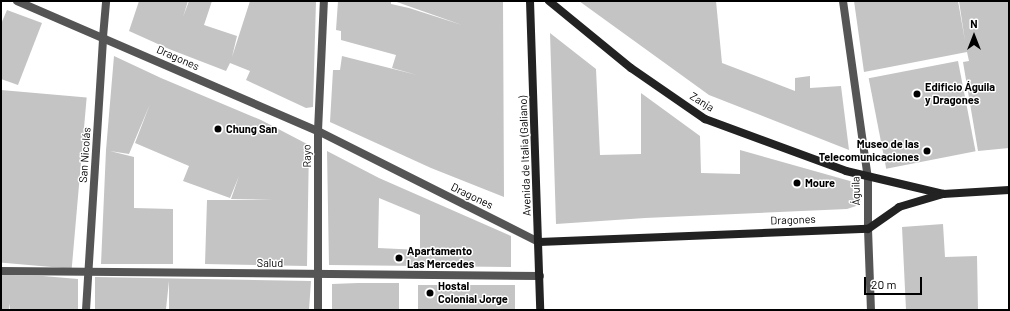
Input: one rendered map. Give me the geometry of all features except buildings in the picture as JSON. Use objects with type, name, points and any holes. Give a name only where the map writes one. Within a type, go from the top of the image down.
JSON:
[{"type":"main road","name":"Avenida de Italia (Galiano)","points":[[530,1],[539,242],[540,310]]},
{"type":"main road","name":"Zanja","points":[[549,1],[631,68],[705,119],[868,178]]},
{"type":"main road","points":[[868,178],[943,194]]},
{"type":"main road","points":[[868,229],[900,207],[943,194],[1009,190]]},
{"type":"main road","name":"Dragones","points":[[539,242],[868,229]]},
{"type":"street","name":"Dragones","points":[[17,1],[104,37],[318,131],[539,242]]},
{"type":"street","name":"San Nicolás","points":[[86,310],[106,1]]},
{"type":"street","name":"Rayo","points":[[318,310],[318,131],[324,1]]},
{"type":"street","name":"Águila","points":[[843,1],[868,178],[871,310]]},
{"type":"street","name":"Salud","points":[[1,271],[540,276]]},
{"type":"place","name":"Edificio Águila y Dragones","points":[[917,94]]},
{"type":"place","name":"Chung San","points":[[218,129]]},
{"type":"place","name":"Museo de las Telecomunicaciones","points":[[927,151]]},
{"type":"place","name":"Moure","points":[[797,183]]},
{"type":"place","name":"Apartamento Las Mercedes","points":[[399,258]]},
{"type":"place","name":"Hostal Colonial Jorge","points":[[430,293]]}]
